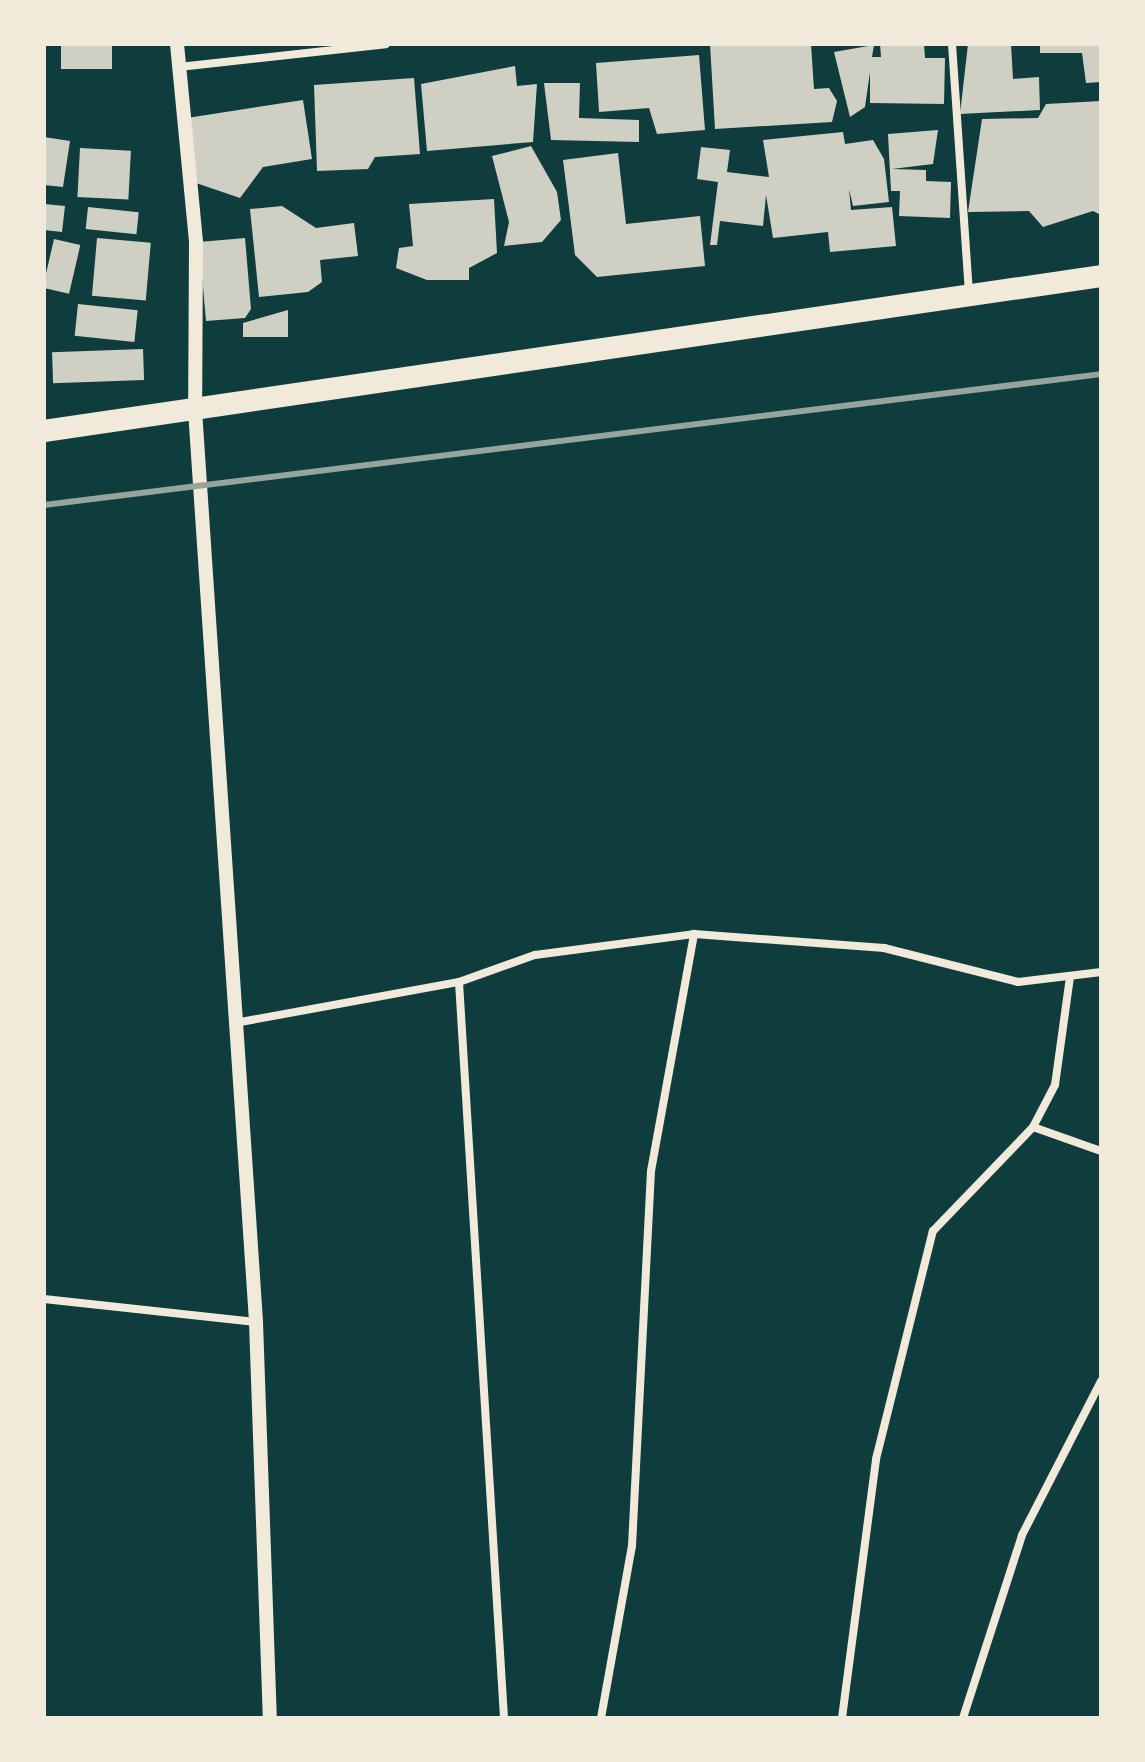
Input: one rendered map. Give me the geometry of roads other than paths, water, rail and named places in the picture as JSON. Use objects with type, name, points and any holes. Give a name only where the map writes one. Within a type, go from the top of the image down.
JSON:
[{"type":"highway","points":[[44,431],[195,410],[405,373],[1101,276]]},
{"type":"street","points":[[177,44],[196,242],[195,410],[256,1322],[270,1718]]},
{"type":"street","points":[[179,67],[386,44]]},
{"type":"street","points":[[952,44],[969,293]]},
{"type":"street","points":[[235,1023],[459,982],[535,955],[694,934],[884,948],[1018,982],[1101,972]]},
{"type":"street","points":[[601,1718],[632,1546],[651,1171],[694,934]]},
{"type":"street","points":[[842,1718],[876,1459],[933,1231],[1033,1127],[1055,1085],[1070,977]]},
{"type":"street","points":[[459,982],[504,1718]]},
{"type":"street","points":[[1033,1127],[1101,1151]]},
{"type":"street","points":[[44,1299],[256,1322]]},
{"type":"street","points":[[963,1718],[1022,1535],[1101,1381]]},
{"type":"railway","points":[[44,505],[1101,374]]}]
